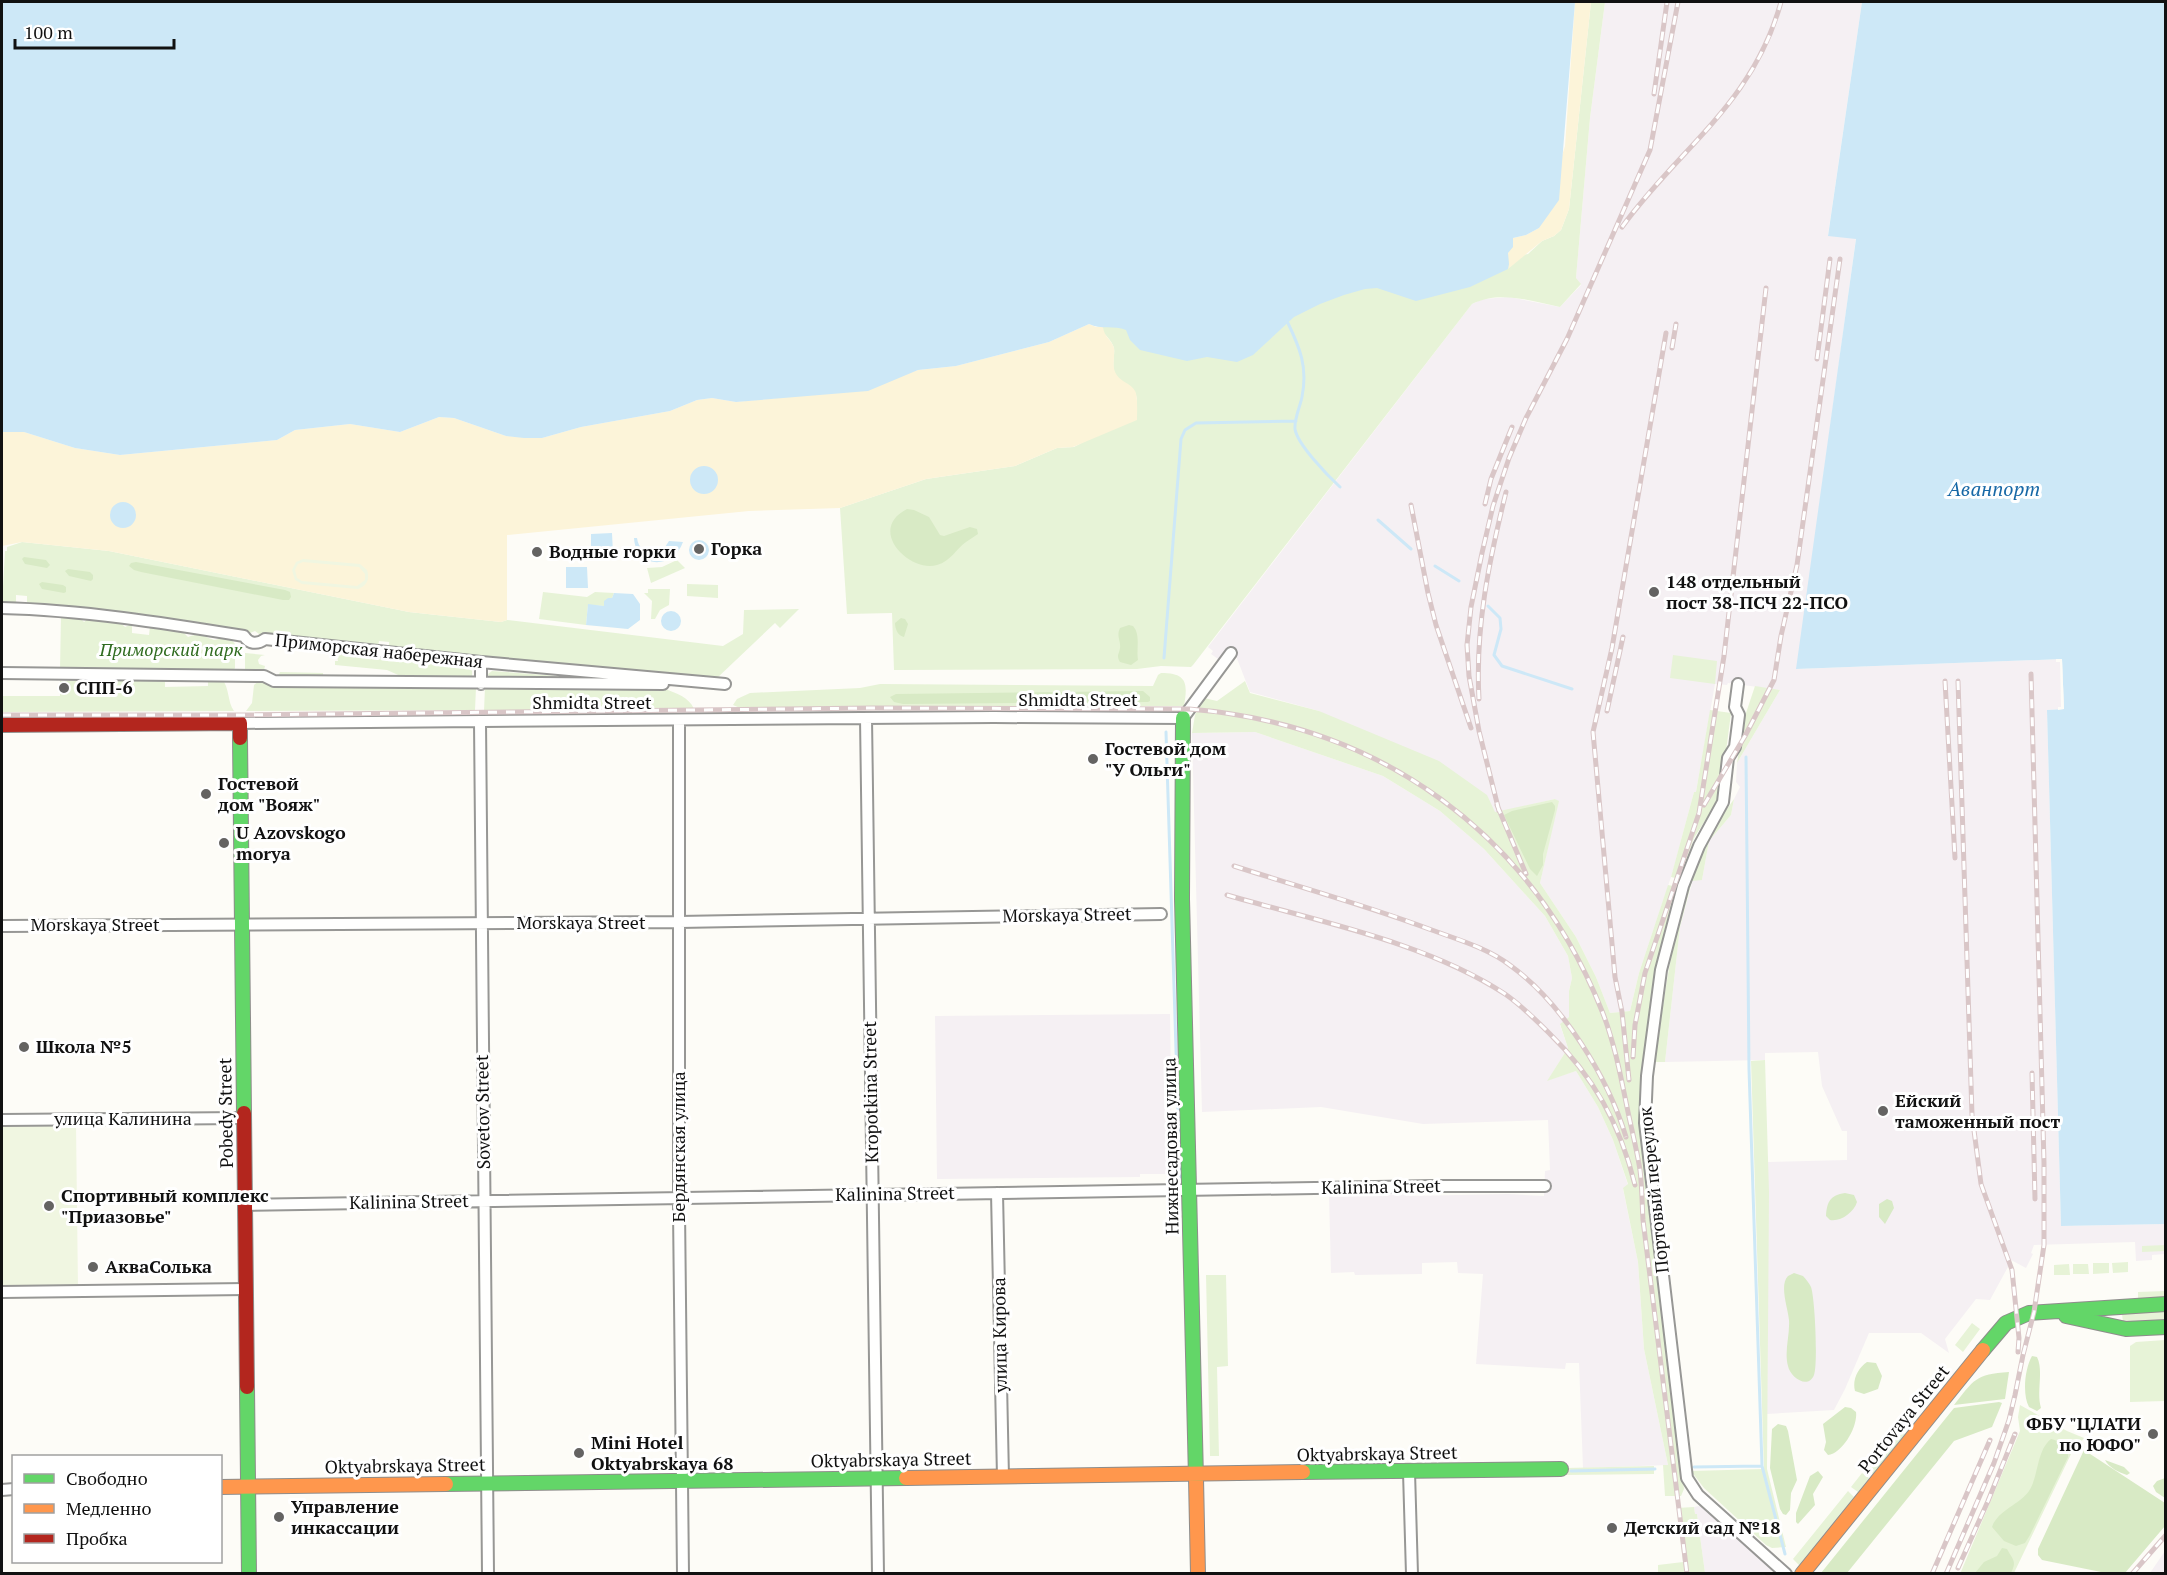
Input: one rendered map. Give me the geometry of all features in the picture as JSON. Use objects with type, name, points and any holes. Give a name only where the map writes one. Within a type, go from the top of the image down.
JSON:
[{"type":"street","name":"Приморская набережная","points":[[2,608],[39,609],[244,636],[254,643],[265,639],[481,662],[725,684],[481,684]]},
{"type":"street","points":[[1183,718],[1231,653]]},
{"type":"street","points":[[2,673],[264,676],[274,681],[481,684],[481,662]]},
{"type":"street","name":"Портовый переулок","points":[[1738,684],[1735,707],[1739,716],[1735,747],[1728,758],[1723,802],[1699,846],[1683,886],[1661,970],[1647,1077],[1645,1124],[1687,1478],[1698,1495],[1785,1574]]},
{"type":"street","name":"Shmidta Street","points":[[2,725],[866,718],[1183,718]]},
{"type":"street","name":"Kropotkina Street","points":[[866,718],[879,1574]]},
{"type":"street","name":"Нижнесадовая улица","points":[[1183,718],[1180,788],[1181,913],[1190,1190],[1198,1574]]},
{"type":"street","name":"Бердянская улица","points":[[679,720],[679,1198],[683,1574]]},
{"type":"street","name":"Sovetov Street","points":[[480,722],[480,923],[488,1574]]},
{"type":"street","name":"Pobedy Street","points":[[240,723],[249,1574]]},
{"type":"street","name":"Morskaya Street","points":[[2,926],[679,922],[1161,914]]},
{"type":"street","name":"улица Калинина","points":[[2,1120],[244,1118]]},
{"type":"street","name":"Kalinina Street","points":[[245,1205],[1545,1186]]},
{"type":"street","name":"улица Кирова","points":[[997,1193],[1003,1477]]},
{"type":"street","points":[[2,1292],[246,1289]]},
{"type":"street","name":"Portovaya Street","points":[[1802,1574],[2008,1321],[2034,1312],[2166,1304]]},
{"type":"street","points":[[2048,1312],[2126,1329],[2166,1327]]},
{"type":"street","name":"Oktyabrskaya Street","points":[[222,1487],[1561,1469]]},
{"type":"street","points":[[1410,1472],[1412,1574]]},
{"type":"shaded area","points":[[1605,2],[1862,2],[1828,235],[1856,238],[1797,669],[2062,659],[2064,709],[2047,710],[2061,1226],[2165,1224],[2165,1254],[2152,1255],[2152,1260],[2136,1261],[2135,1242],[2034,1245],[2031,1253],[2033,1254],[2026,1268],[2011,1260],[1990,1300],[1976,1299],[1945,1339],[1949,1353],[1921,1333],[1869,1333],[1834,1410],[1767,1414],[1768,1162],[1847,1160],[1847,1131],[1842,1131],[1822,1086],[1818,1052],[1765,1053],[1765,1060],[1665,1062],[1680,927],[1693,880],[1702,880],[1709,841],[1731,815],[1734,799],[1740,787],[1736,782],[1737,763],[1780,690],[1728,683],[1727,685],[1715,684],[1696,792],[1694,792],[1672,874],[1639,973],[1630,1011],[1610,1013],[1596,977],[1576,937],[1540,883],[1558,801],[1555,799],[1495,813],[1319,711],[1250,692],[1236,656],[1226,649],[1218,659],[1211,654],[1213,651],[1208,647],[1472,304],[1483,299],[1509,297],[1560,307],[1581,285],[1576,278],[1590,118]]},
{"type":"shaded area","points":[[1255,732],[1383,776],[1440,811],[1484,849],[1545,916],[1568,956],[1572,978],[1569,991],[1569,1017],[1560,1025],[1568,1048],[1548,1080],[1576,1071],[1598,1107],[1613,1140],[1628,1185],[1623,1189],[1638,1262],[1644,1349],[1668,1465],[1583,1468],[1579,1363],[1566,1363],[1565,1369],[1476,1364],[1483,1274],[1458,1273],[1457,1262],[1422,1263],[1422,1274],[1331,1273],[1329,1195],[1508,1194],[1544,1196],[1545,1171],[1550,1170],[1548,1120],[1423,1124],[1321,1107],[1202,1112],[1192,733]]},
{"type":"shaded area","points":[[1170,1014],[1172,1149],[1174,1149],[1175,1165],[1171,1165],[1171,1174],[1140,1174],[1140,1177],[937,1179],[935,1016]]},
{"type":"shaded area","points":[[1705,1505],[1706,1512],[1711,1512],[1775,1567],[1769,1573],[1705,1573],[1697,1514],[1695,1514],[1694,1507]]},
{"type":"shaded area","points":[[2165,1551],[2165,1573],[2150,1573]]},
{"type":"green space","points":[[1591,2],[1605,2],[1590,118],[1576,278],[1581,284],[1560,307],[1505,297],[1472,304],[1191,667],[894,670],[892,613],[847,614],[840,508],[926,479],[1015,466],[1057,448],[1074,447],[1093,437],[1136,404],[1137,398],[1133,389],[1120,380],[1114,371],[1113,345],[1096,327],[1528,254],[1542,241],[1561,230],[1569,209]]},
{"type":"green space","points":[[907,509],[929,517],[940,535],[944,536],[970,527],[977,529],[978,534],[942,563],[926,566],[915,563],[896,548],[891,538],[891,528],[895,518]]},
{"type":"green space","points":[[22,542],[109,551],[409,612],[501,622],[507,620],[723,646],[743,634],[744,610],[799,609],[780,628],[775,623],[716,679],[482,659],[389,648],[389,642],[379,641],[378,647],[27,605],[27,596],[16,595],[16,604],[2,604],[5,551],[7,547]]},
{"type":"green space","points":[[24,557],[46,560],[50,565],[47,568],[25,564],[22,559]]},
{"type":"green space","points":[[303,559],[360,564],[367,570],[368,579],[364,586],[358,589],[302,584],[295,580],[292,570],[296,562]],"holes":[[[303,562],[359,567],[365,574],[365,580],[357,586],[302,581],[297,578],[295,570],[298,564]]]},
{"type":"green space","points":[[677,560],[685,568],[651,583],[647,568],[662,567]]},
{"type":"green space","points":[[136,562],[285,590],[290,592],[291,597],[289,600],[283,600],[141,572],[129,566]]},
{"type":"green space","points":[[68,569],[90,572],[93,579],[91,581],[69,576],[65,571]]},
{"type":"green space","points":[[42,582],[63,585],[66,587],[66,592],[42,589],[39,584]]},
{"type":"green space","points":[[687,584],[718,585],[718,598],[687,596]]},
{"type":"green space","points":[[648,589],[670,589],[669,605],[660,610],[655,619],[651,619],[652,601],[644,593],[648,593]]},
{"type":"green space","points":[[543,592],[587,597],[595,592],[614,593],[604,606],[588,605],[586,625],[539,619]]},
{"type":"green space","name":"Приморский парк","points":[[61,615],[80,618],[84,622],[88,619],[121,623],[125,627],[132,624],[132,633],[149,635],[150,626],[183,632],[188,637],[199,635],[214,640],[228,639],[235,644],[235,668],[233,671],[60,670]]},
{"type":"green space","points":[[901,618],[905,619],[908,624],[904,637],[896,630],[895,625]]},
{"type":"green space","points":[[1133,626],[1138,638],[1138,660],[1131,665],[1120,662],[1118,656],[1120,628]]},
{"type":"green space","points":[[336,651],[469,667],[472,671],[472,679],[405,678],[387,670],[335,665],[335,661],[338,661]]},
{"type":"green space","points":[[245,653],[265,655],[258,660],[259,664],[265,666],[264,670],[245,670]]},
{"type":"green space","points":[[1673,655],[1717,661],[1715,684],[1670,678]]},
{"type":"green space","points":[[492,671],[599,679],[489,678],[488,674]]},
{"type":"green space","points":[[280,672],[323,673],[323,679],[277,678]]},
{"type":"green space","points":[[1161,673],[1176,675],[1184,681],[1186,691],[1184,706],[740,708],[733,705],[737,699],[750,693],[860,688],[880,684],[1153,686]]},
{"type":"green space","points":[[208,679],[222,679],[234,711],[2,712],[2,696],[60,696],[60,681],[165,680],[165,687],[208,686]]},
{"type":"green space","points":[[260,680],[270,685],[476,688],[475,710],[246,711],[252,703],[254,685]]},
{"type":"green space","points":[[1245,681],[1250,693],[1319,711],[1439,761],[1487,795],[1495,812],[1555,799],[1559,801],[1540,883],[1576,937],[1596,977],[1610,1013],[1630,1011],[1639,973],[1668,885],[1678,887],[1658,968],[1640,1123],[1684,1489],[1681,1496],[1665,1496],[1663,1465],[1668,1465],[1644,1349],[1638,1262],[1623,1188],[1628,1184],[1613,1140],[1598,1107],[1576,1071],[1547,1081],[1568,1048],[1560,1024],[1569,1017],[1569,991],[1572,978],[1568,956],[1545,916],[1484,849],[1440,811],[1383,776],[1255,732],[1192,733],[1195,715],[1204,698],[1217,701]]},
{"type":"green space","points":[[1755,686],[1780,690],[1737,763],[1743,722]]},
{"type":"green space","points":[[485,687],[665,689],[686,698],[694,709],[484,711]]},
{"type":"green space","points":[[1143,691],[1150,697],[1150,701],[903,704],[894,702],[890,697],[896,694]]},
{"type":"green space","points":[[1710,710],[1731,713],[1720,797],[1694,838],[1680,879],[1671,877],[1694,792],[1696,792]]},
{"type":"green space","points":[[669,712],[666,715],[482,716],[482,714]]},
{"type":"green space","points":[[479,713],[479,716],[2,719],[2,716]]},
{"type":"green space","points":[[1734,799],[1731,815],[1709,841],[1702,880],[1692,881],[1680,927],[1665,1062],[1655,1062],[1673,950],[1686,895],[1706,841]]},
{"type":"green space","points":[[1552,802],[1555,810],[1543,854],[1543,865],[1537,876],[1530,869],[1504,815]]},
{"type":"green space","points":[[1765,1060],[1769,1192],[1767,1469],[1786,1547],[1772,1548],[1704,1488],[1691,1471],[1764,1469],[1751,1061]]},
{"type":"green space","points":[[76,1124],[78,1288],[2,1288],[2,1125]]},
{"type":"green space","points":[[1845,1193],[1854,1195],[1857,1202],[1855,1206],[1843,1218],[1830,1220],[1826,1216],[1828,1203],[1836,1195]]},
{"type":"green space","points":[[1887,1199],[1892,1201],[1894,1208],[1885,1224],[1879,1217],[1879,1204]]},
{"type":"green space","points":[[2165,1245],[2165,1251],[2142,1252],[2142,1246]]},
{"type":"green space","points":[[2128,1262],[2128,1272],[2113,1273],[2112,1263]]},
{"type":"green space","points":[[2093,1263],[2109,1263],[2109,1273],[2093,1274]]},
{"type":"green space","points":[[2069,1264],[2070,1275],[2054,1275],[2054,1265]]},
{"type":"green space","points":[[2073,1264],[2088,1264],[2089,1274],[2073,1274]]},
{"type":"green space","points":[[1794,1273],[1803,1276],[1811,1287],[1816,1331],[1814,1375],[1804,1382],[1792,1374],[1787,1360],[1789,1320],[1784,1285],[1788,1276]]},
{"type":"green space","points":[[1206,1275],[1226,1275],[1228,1366],[1217,1367],[1219,1456],[1210,1456]]},
{"type":"green space","points":[[2165,1291],[2165,1298],[2138,1299],[2138,1292]]},
{"type":"green space","points":[[2165,1310],[2165,1320],[2123,1322],[2122,1314]]},
{"type":"green space","points":[[1972,1323],[1980,1329],[1963,1352],[1955,1345]]},
{"type":"green space","points":[[2165,1340],[2165,1401],[2130,1402],[2130,1346],[2136,1342]]},
{"type":"green space","points":[[2032,1356],[2037,1357],[2040,1369],[2041,1408],[2037,1411],[2029,1407],[2025,1388],[2026,1374]]},
{"type":"green space","points":[[1867,1362],[1876,1363],[1882,1376],[1878,1389],[1864,1394],[1855,1391],[1854,1383],[1858,1371]]},
{"type":"green space","points":[[2009,1372],[2005,1399],[1954,1405],[1976,1380],[1989,1374]]},
{"type":"green space","points":[[2002,1403],[1992,1427],[1954,1441],[1847,1573],[1821,1573],[1954,1408]]},
{"type":"green space","points":[[2020,1405],[2084,1438],[2071,1454],[2014,1573],[1960,1574],[2020,1431],[2018,1417]]},
{"type":"green space","points":[[1845,1407],[1856,1412],[1855,1424],[1844,1444],[1828,1455],[1824,1450],[1826,1442],[1823,1424]]},
{"type":"green space","points":[[1778,1424],[1786,1426],[1788,1431],[1797,1480],[1791,1493],[1790,1510],[1786,1515],[1780,1509],[1770,1468],[1772,1429]]},
{"type":"green space","points":[[1898,1428],[1905,1434],[1873,1474],[1866,1468]]},
{"type":"green space","points":[[2051,1439],[2063,1445],[2068,1457],[2030,1535],[2025,1543],[2016,1546],[2004,1541],[1992,1527],[1999,1516],[2029,1491],[2040,1457]]},
{"type":"green space","points":[[2084,1450],[2165,1503],[2165,1526],[2125,1573],[2106,1573],[2042,1560],[2038,1555],[2038,1549]]},
{"type":"green space","points":[[2105,1460],[2124,1467],[2130,1473],[2127,1475],[2118,1471]]},
{"type":"green space","points":[[1654,1466],[1654,1474],[1565,1475],[1565,1468]]},
{"type":"green space","points":[[1818,1471],[1823,1477],[1813,1494],[1815,1505],[1798,1524],[1796,1513],[1810,1476]]},
{"type":"green space","points":[[1862,1473],[1869,1478],[1858,1492],[1851,1487]]},
{"type":"green space","points":[[2166,1478],[2165,1498],[2156,1492],[2153,1486],[2157,1481]]},
{"type":"green space","points":[[1848,1491],[1854,1497],[1799,1565],[1793,1559]]},
{"type":"green space","points":[[1694,1507],[1695,1514],[1697,1514],[1705,1573],[1658,1573],[1658,1565],[1683,1562],[1677,1508]]},
{"type":"green space","points":[[2002,1548],[2007,1549],[2014,1561],[2011,1573],[1975,1573],[1984,1562],[1997,1556]]},
{"type":"sand","points":[[1575,2],[1591,2],[1569,209],[1561,230],[1542,241],[1508,269],[1508,253],[1513,238],[1526,235],[1539,228],[1565,146]]},
{"type":"sand","points":[[1089,324],[1103,327],[1113,345],[1115,372],[1136,393],[1137,420],[1073,447],[1057,448],[1015,466],[926,479],[840,508],[749,511],[507,535],[507,620],[501,622],[409,612],[109,551],[22,542],[2,546],[2,432],[24,432],[75,448],[120,455],[277,440],[295,430],[350,424],[400,432],[439,417],[454,418],[506,436],[542,438],[581,427],[670,411],[697,400],[712,398],[736,402],[777,398],[897,377],[918,370],[956,366],[1049,342]]},
{"type":"water","points":[[2,2],[1575,2],[1559,200],[1539,228],[1526,235],[1513,238],[1513,247],[1508,253],[1508,269],[1470,287],[1416,301],[1377,288],[1344,295],[1294,317],[1253,355],[1237,362],[1207,357],[1187,361],[1140,350],[1130,340],[1126,330],[1089,324],[1049,342],[956,366],[918,370],[868,391],[736,402],[712,398],[697,400],[670,411],[581,427],[542,438],[506,436],[454,418],[439,417],[400,432],[350,424],[295,430],[277,440],[120,455],[75,448],[24,432],[2,432]]},
{"type":"water","name":"Аванпорт","points":[[1862,2],[2165,2],[2165,1224],[2061,1226],[2047,710],[2064,709],[2062,659],[1796,669],[1856,239],[1828,236]]},
{"type":"water","points":[[704,466],[714,470],[718,480],[714,490],[704,494],[694,490],[690,480],[694,470]]},
{"type":"water","points":[[123,502],[132,506],[136,515],[132,524],[123,528],[114,524],[110,515],[114,506]]},
{"type":"water","points":[[612,533],[613,553],[591,554],[591,534]]},
{"type":"water","points":[[634,538],[637,538],[643,550],[650,553],[663,550],[669,541],[683,542],[671,558],[655,562],[641,556]]},
{"type":"water","name":"Горка","points":[[695,540],[703,540],[709,546],[709,554],[703,560],[695,560],[689,554],[689,546]]},
{"type":"water","points":[[566,567],[587,567],[588,588],[566,588]]},
{"type":"water","points":[[614,593],[633,594],[640,604],[640,620],[628,629],[586,625],[588,604],[604,606],[604,601],[612,598]]},
{"type":"water","points":[[667,611],[675,611],[681,617],[681,625],[675,631],[667,631],[661,625],[661,617]]},
{"type":"pier","points":[[2056,659],[2062,659],[2064,709],[2058,710],[2058,707],[2061,707],[2060,662],[2056,662]]},
{"type":"waterway","points":[[1287,321],[1299,349],[1304,376],[1295,429],[1301,443],[1314,460],[1340,487]]},
{"type":"waterway","points":[[1164,658],[1181,439],[1185,430],[1196,423],[1296,421]]},
{"type":"waterway","points":[[1378,520],[1411,549]]},
{"type":"waterway","points":[[1435,566],[1459,581]]},
{"type":"waterway","points":[[1488,606],[1500,618],[1501,629],[1494,655],[1502,666],[1572,689]]},
{"type":"waterway","points":[[1166,732],[1180,1177]]},
{"type":"waterway","points":[[1746,757],[1749,1069],[1762,1466],[1785,1554]]},
{"type":"waterway","points":[[1694,1467],[1761,1466]]},
{"type":"waterway","points":[[1571,1471],[1655,1469]]},
{"type":"railway","points":[[1654,94],[1667,2]]},
{"type":"railway","points":[[1499,811],[1479,731],[1469,676],[1467,645],[1471,607],[1482,553],[1493,506],[1509,458],[1526,418],[1567,339],[1650,150],[1678,2]]},
{"type":"railway","points":[[1622,227],[1734,97],[1769,38],[1781,2]]},
{"type":"railway","points":[[1817,359],[1830,259]]},
{"type":"railway","points":[[1704,805],[1745,736],[1774,680],[1797,565],[1840,259]]},
{"type":"railway","points":[[1633,1057],[1635,1025],[1645,973],[1699,813],[1724,656],[1766,288]]},
{"type":"railway","points":[[1672,348],[1676,324]]},
{"type":"railway","points":[[1629,1080],[1622,1012],[1615,977],[1593,732],[1612,648],[1666,333]]},
{"type":"railway","points":[[1485,504],[1491,479],[1512,427]]},
{"type":"railway","points":[[1479,699],[1481,620],[1494,543],[1506,492]]},
{"type":"railway","points":[[1411,505],[1436,625],[1471,728]]},
{"type":"railway","points":[[1607,711],[1623,637]]},
{"type":"railway","points":[[1946,1574],[1994,1463],[2009,1420],[2034,1312],[2044,1245],[2044,1163],[2031,674]]},
{"type":"railway","points":[[1945,681],[1955,858]]},
{"type":"railway","points":[[1958,681],[1972,1115],[1981,1184],[2012,1270],[2019,1338],[2018,1352]]},
{"type":"railway","points":[[2,715],[240,715],[874,708],[1189,709],[1259,719],[1324,737],[1385,764],[1440,799],[1490,841],[1534,891],[1572,948],[1602,1011],[1617,1061],[1640,1170],[1643,1220],[1687,1574]]},
{"type":"railway","points":[[1497,805],[1526,874]]},
{"type":"railway","points":[[1234,866],[1405,920],[1492,954],[1511,966],[1548,1000],[1581,1043],[1608,1090],[1626,1137]]},
{"type":"railway","points":[[1227,895],[1406,947],[1441,960],[1505,994],[1549,1033],[1592,1084],[1622,1142],[1635,1185]]},
{"type":"railway","points":[[2032,1073],[2035,1199]]},
{"type":"railway","points":[[1958,1568],[2015,1434]]},
{"type":"railway","points":[[1932,1574],[1990,1440]]},
{"type":"railway","points":[[2132,1574],[2166,1535]]},
{"type":"traffic: fast","points":[[1183,718],[1182,899],[1196,1478]]},
{"type":"traffic: fast","points":[[240,738],[244,1113]]},
{"type":"traffic: fast","points":[[1983,1350],[2006,1323],[2029,1313],[2166,1304]]},
{"type":"traffic: fast","points":[[2066,1316],[2126,1329],[2166,1327]]},
{"type":"traffic: fast","points":[[247,1387],[249,1574]]},
{"type":"traffic: fast","points":[[1303,1472],[1561,1469]]},
{"type":"traffic: fast","points":[[446,1484],[906,1478]]},
{"type":"traffic: slow","points":[[1802,1574],[1983,1350]]},
{"type":"traffic: slow","points":[[906,1478],[1303,1472]]},
{"type":"traffic: slow","points":[[1196,1478],[1198,1574]]},
{"type":"traffic: slow","points":[[222,1487],[446,1484]]},
{"type":"traffic: jam","points":[[2,725],[240,723],[240,738]]},
{"type":"traffic: jam","points":[[244,1113],[247,1387]]},
{"type":"place","name":"Горка","points":[[699,549]]},
{"type":"place","name":"Водные горки","points":[[537,552]]},
{"type":"place","name":"148 отдельный пост 38-ПСЧ 22-ПСО","points":[[1654,592]]},
{"type":"place","name":"СПП-6","points":[[64,688]]},
{"type":"place","name":"Гостевой дом \"У Ольги\"","points":[[1093,759]]},
{"type":"place","name":"Гостевой дом \"Вояж\"","points":[[206,794]]},
{"type":"place","name":"U Azovskogo morya","points":[[224,843]]},
{"type":"place","name":"Школа №5","points":[[24,1047]]},
{"type":"place","name":"Ейский таможенный пост","points":[[1883,1111]]},
{"type":"place","name":"Спортивный комплекс \"Приазовье\"","points":[[49,1206]]},
{"type":"place","name":"АкваСолька","points":[[93,1267]]},
{"type":"place","name":"ФБУ \"ЦЛАТИ по ЮФО\"","points":[[2153,1434]]},
{"type":"place","name":"Mini Hotel Oktyabrskaya 68","points":[[579,1453]]},
{"type":"place","name":"Управление инкассации","points":[[279,1517]]},
{"type":"place","name":"Детский сад №18","points":[[1612,1528]]}]
